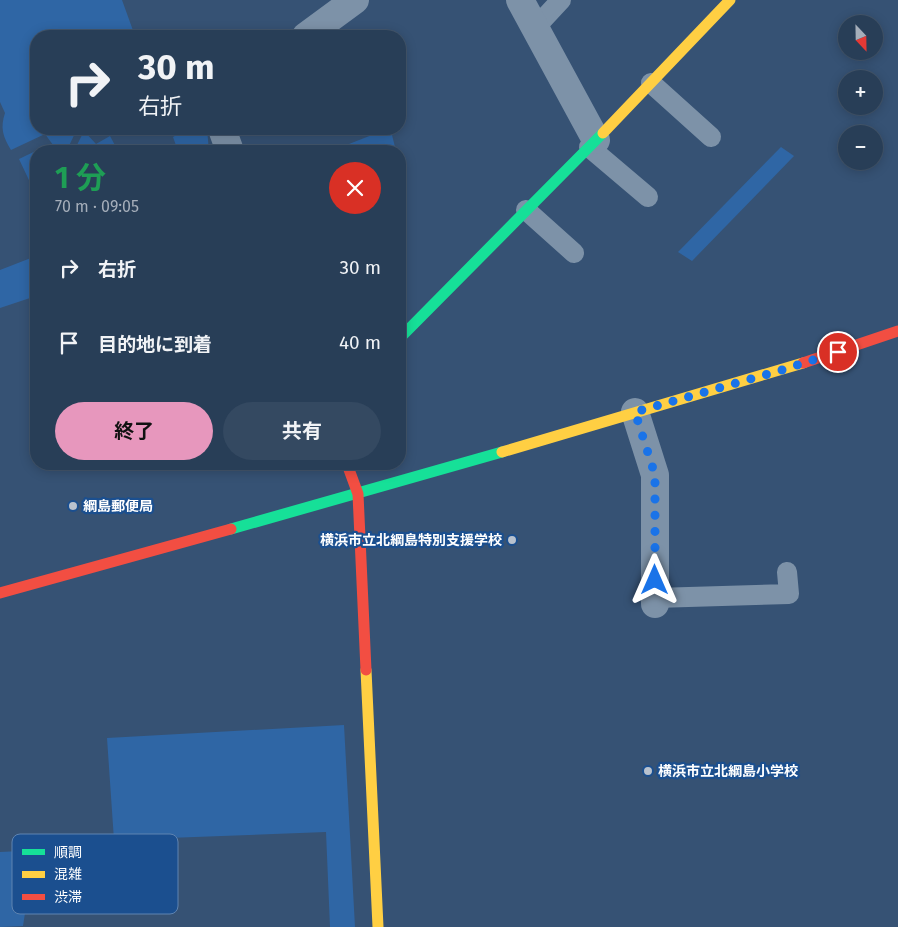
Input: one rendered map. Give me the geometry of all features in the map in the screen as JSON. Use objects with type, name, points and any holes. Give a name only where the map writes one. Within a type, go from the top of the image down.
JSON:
[{"type":"street","points":[[314,30],[355,0]]},
{"type":"street","points":[[520,0],[592,143]]},
{"type":"street","points":[[406,332],[651,83],[729,0]]},
{"type":"street","points":[[0,593],[358,494],[782,370],[898,331]]},
{"type":"street","points":[[635,412],[655,475],[655,601]]},
{"type":"street","points":[[349,470],[358,494],[378,927]]},
{"type":"lane","points":[[535,28],[561,0]]},
{"type":"lane","points":[[651,83],[711,137]]},
{"type":"lane","points":[[592,143],[648,197]]},
{"type":"lane","points":[[526,210],[574,253]]},
{"type":"lane","points":[[655,601],[789,594],[787,572]]},
{"type":"shaded area","points":[[0,0],[122,0],[133,30],[30,30],[30,135],[43,135],[11,150],[3,132],[5,113],[0,102]]},
{"type":"shaded area","points":[[46,135],[74,135],[69,145],[53,145]]},
{"type":"shaded area","points":[[82,135],[88,135],[96,144],[110,136],[115,145],[77,145]]},
{"type":"shaded area","points":[[176,135],[208,135],[208,145],[176,145],[173,137]]},
{"type":"shaded area","points":[[372,135],[392,135],[394,145],[349,145]]},
{"type":"shaded area","points":[[781,147],[794,156],[692,261],[678,252]]},
{"type":"shaded area","points":[[30,154],[30,182],[19,159]]},
{"type":"shaded area","points":[[30,258],[30,298],[0,308],[0,270]]},
{"type":"shaded area","points":[[344,725],[355,927],[330,927],[326,832],[178,838],[178,834],[114,834],[107,738]]},
{"type":"shaded area","points":[[12,851],[12,914],[25,914],[23,926],[0,927],[0,852]]},
{"type":"traffic: fast","points":[[406,332],[603,133]]},
{"type":"traffic: fast","points":[[231,529],[502,452]]},
{"type":"traffic: slow","points":[[603,133],[730,0]]},
{"type":"traffic: slow","points":[[502,452],[803,363]]},
{"type":"traffic: slow","points":[[366,670],[378,927]]},
{"type":"traffic: jam","points":[[803,363],[898,331]]},
{"type":"traffic: jam","points":[[349,470],[358,494],[366,670]]},
{"type":"traffic: jam","points":[[0,593],[231,529]]},
{"type":"place","name":"綱島郵便局","points":[[73,506]]},
{"type":"place","name":"横浜市立北綱島特別支援学校","points":[[512,540]]},
{"type":"place","name":"横浜市立北綱島小学校","points":[[648,771]]},
{"type":"route","points":[[655,580],[655,475],[635,412],[838,352]]}]
